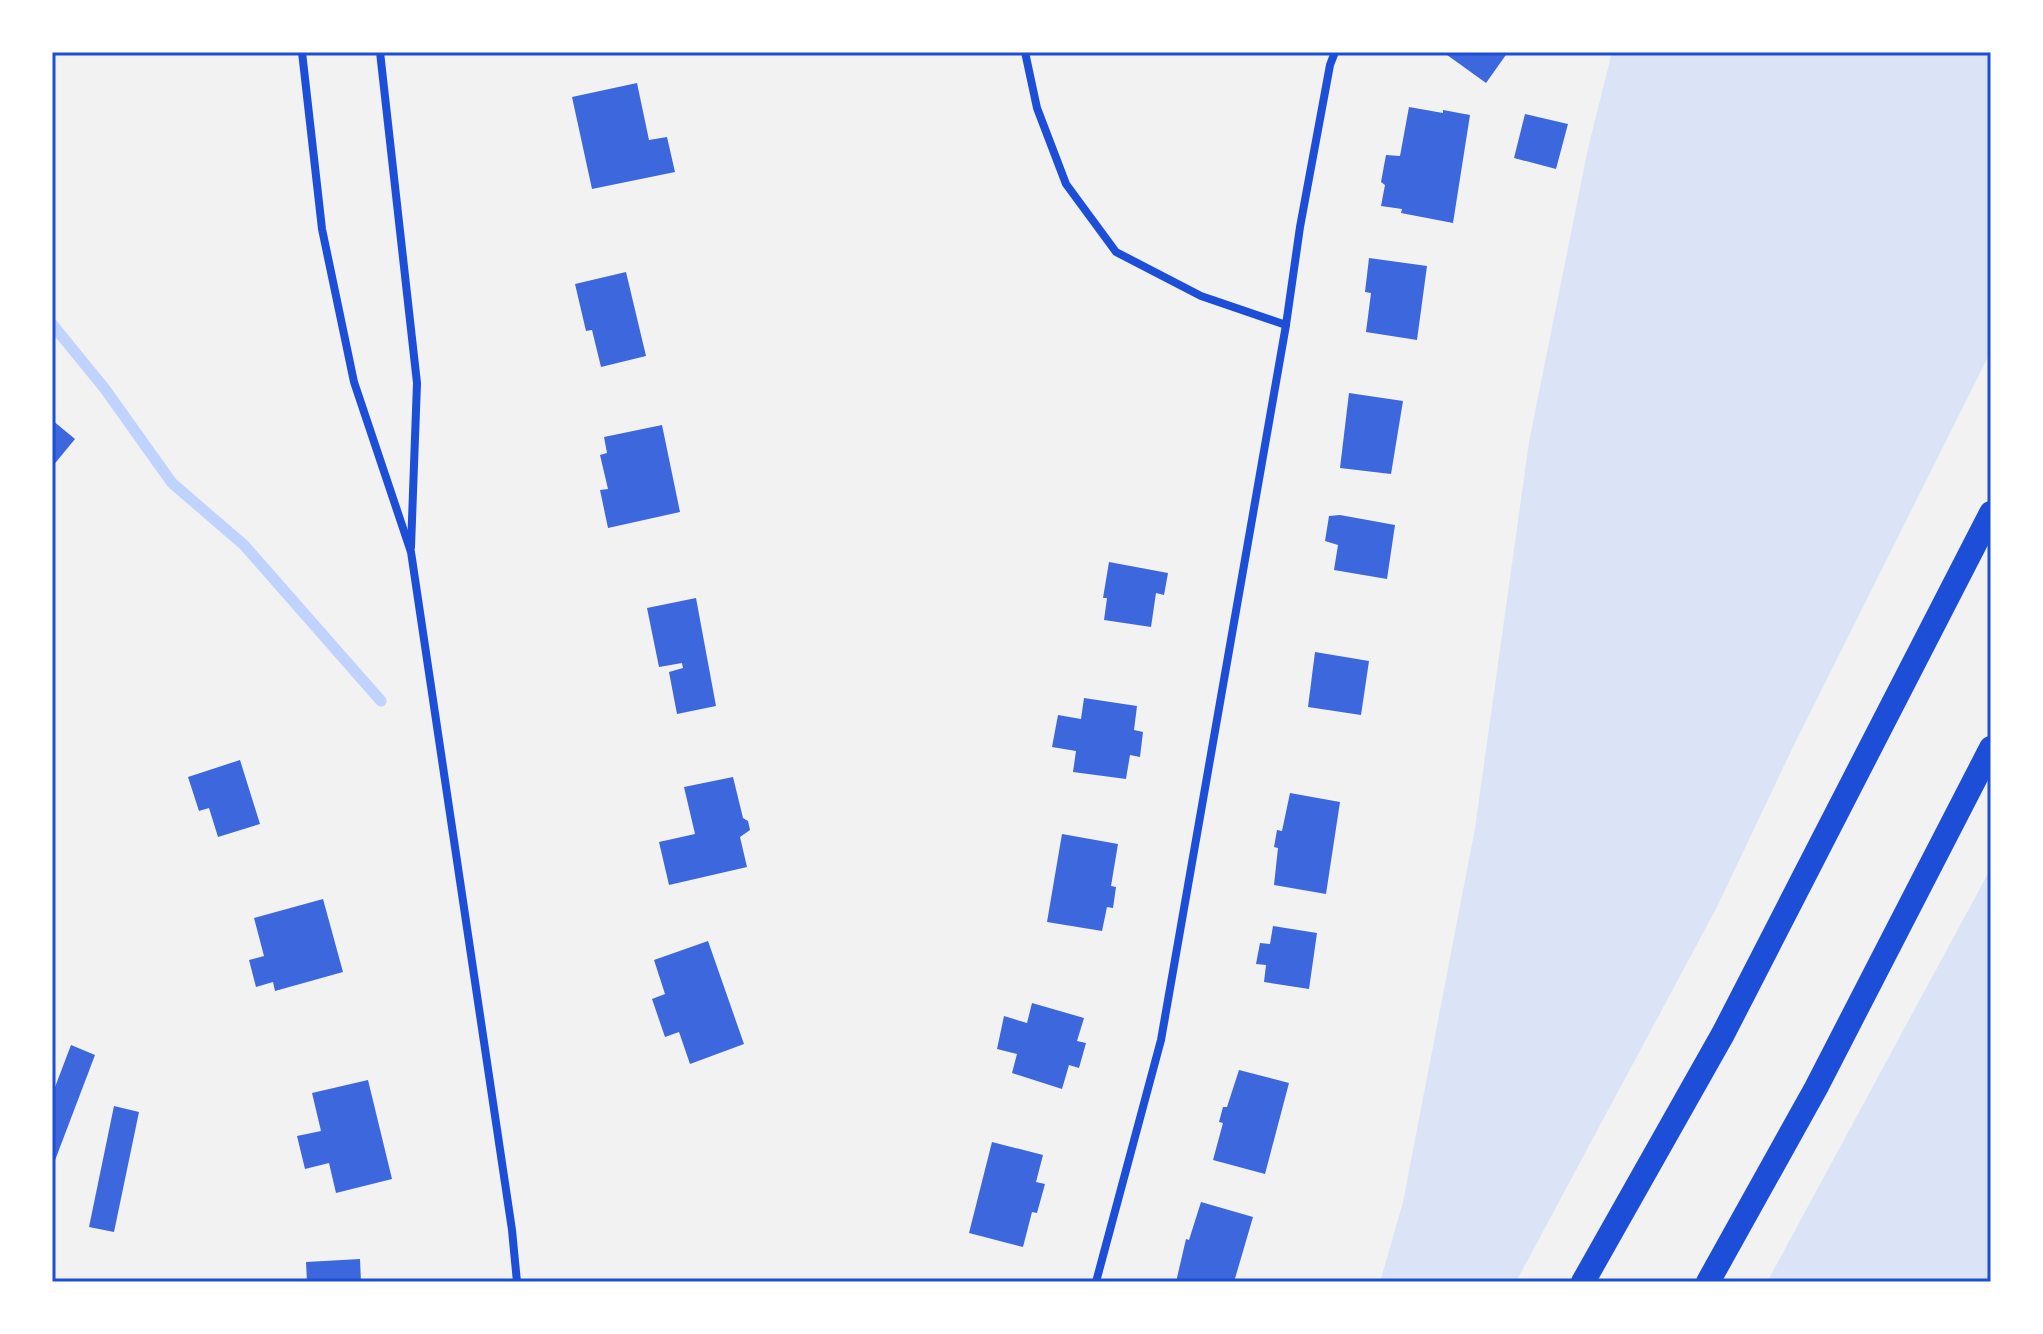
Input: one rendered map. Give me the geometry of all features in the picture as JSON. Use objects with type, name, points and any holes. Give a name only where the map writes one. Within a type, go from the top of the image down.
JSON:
[{"type":"highway","points":[[1583,1282],[1723,1034],[1991,513]]},
{"type":"highway","points":[[1708,1282],[1816,1088],[1991,748]]},
{"type":"street","points":[[302,52],[322,229],[354,382],[411,552],[512,1230],[517,1282]]},
{"type":"street","points":[[380,52],[417,383],[411,552]]},
{"type":"street","points":[[1025,52],[1037,108],[1066,184],[1116,252],[1201,296],[1286,325]]},
{"type":"street","points":[[1096,1282],[1161,1040],[1303,212],[1335,52]]},
{"type":"shaded area","points":[[1612,52],[1991,52],[1991,351],[1792,749],[1717,907],[1516,1282],[1380,1282],[1403,1202],[1475,828],[1529,442],[1588,148]]},
{"type":"shaded area","points":[[1991,868],[1991,1282],[1767,1282]]},
{"type":"building","points":[[1443,52],[1508,52],[1486,83]]},
{"type":"building","points":[[637,83],[649,140],[667,137],[675,172],[592,189],[572,97]]},
{"type":"building","points":[[1409,107],[1470,115],[1453,223],[1381,206],[1386,155],[1400,156]]},
{"type":"building","points":[[1525,114],[1568,124],[1556,169],[1514,158]]},
{"type":"building","points":[[1369,258],[1427,266],[1417,340],[1366,332],[1371,293],[1365,292]]},
{"type":"building","points":[[626,272],[646,356],[601,367],[592,330],[586,331],[575,284]]},
{"type":"building","points":[[1349,393],[1403,401],[1391,474],[1340,468]]},
{"type":"building","points":[[52,420],[75,439],[52,467]]},
{"type":"building","points":[[662,425],[680,512],[608,528],[600,490],[608,489],[600,455],[607,453],[604,437]]},
{"type":"building","points":[[1340,515],[1395,525],[1387,579],[1334,570],[1338,545],[1325,541],[1329,516]]},
{"type":"building","points":[[1109,562],[1168,573],[1164,595],[1156,593],[1151,627],[1104,620],[1107,598],[1103,598]]},
{"type":"building","points":[[696,598],[716,706],[677,714],[669,672],[683,668],[682,663],[659,667],[647,608]]},
{"type":"building","points":[[1315,652],[1369,661],[1361,715],[1308,707]]},
{"type":"building","points":[[1084,698],[1137,706],[1134,730],[1143,732],[1140,757],[1130,755],[1126,779],[1073,772],[1076,751],[1052,747],[1058,715],[1081,719]]},
{"type":"building","points":[[240,760],[260,824],[218,837],[209,808],[199,811],[188,777]]},
{"type":"building","points":[[733,777],[743,818],[748,821],[750,830],[740,837],[747,867],[669,885],[659,842],[695,834],[684,787]]},
{"type":"building","points":[[1290,793],[1340,802],[1326,894],[1274,885],[1278,848],[1274,847],[1277,830],[1282,831]]},
{"type":"building","points":[[1062,834],[1118,844],[1111,886],[1116,887],[1113,908],[1107,907],[1102,931],[1047,922]]},
{"type":"building","points":[[323,899],[343,972],[275,991],[273,982],[256,987],[249,960],[264,956],[254,918]]},
{"type":"building","points":[[1273,926],[1317,933],[1309,989],[1264,982],[1266,965],[1256,964],[1260,943],[1270,944]]},
{"type":"building","points":[[708,941],[744,1044],[690,1064],[679,1032],[665,1037],[652,999],[665,994],[654,960]]},
{"type":"building","points":[[1032,1003],[1084,1018],[1077,1041],[1086,1043],[1079,1068],[1069,1065],[1062,1089],[1012,1073],[1017,1054],[997,1049],[1004,1016],[1027,1023]]},
{"type":"building","points":[[71,1045],[95,1055],[54,1163],[52,1095]]},
{"type":"building","points":[[1239,1070],[1289,1083],[1265,1174],[1213,1160],[1223,1123],[1219,1122],[1223,1107],[1227,1107]]},
{"type":"building","points":[[368,1080],[392,1179],[336,1193],[329,1163],[305,1169],[297,1136],[321,1131],[312,1093]]},
{"type":"building","points":[[114,1106],[139,1112],[114,1232],[89,1227]]},
{"type":"building","points":[[992,1142],[1043,1155],[1036,1182],[1045,1184],[1037,1213],[1032,1212],[1023,1247],[969,1233]]},
{"type":"building","points":[[1201,1202],[1253,1217],[1234,1282],[1176,1282],[1186,1239],[1189,1240]]},
{"type":"building","points":[[360,1259],[361,1282],[307,1282],[306,1262]]},
{"type":"waterway","points":[[52,324],[105,389],[172,483],[244,545],[381,701]]}]
